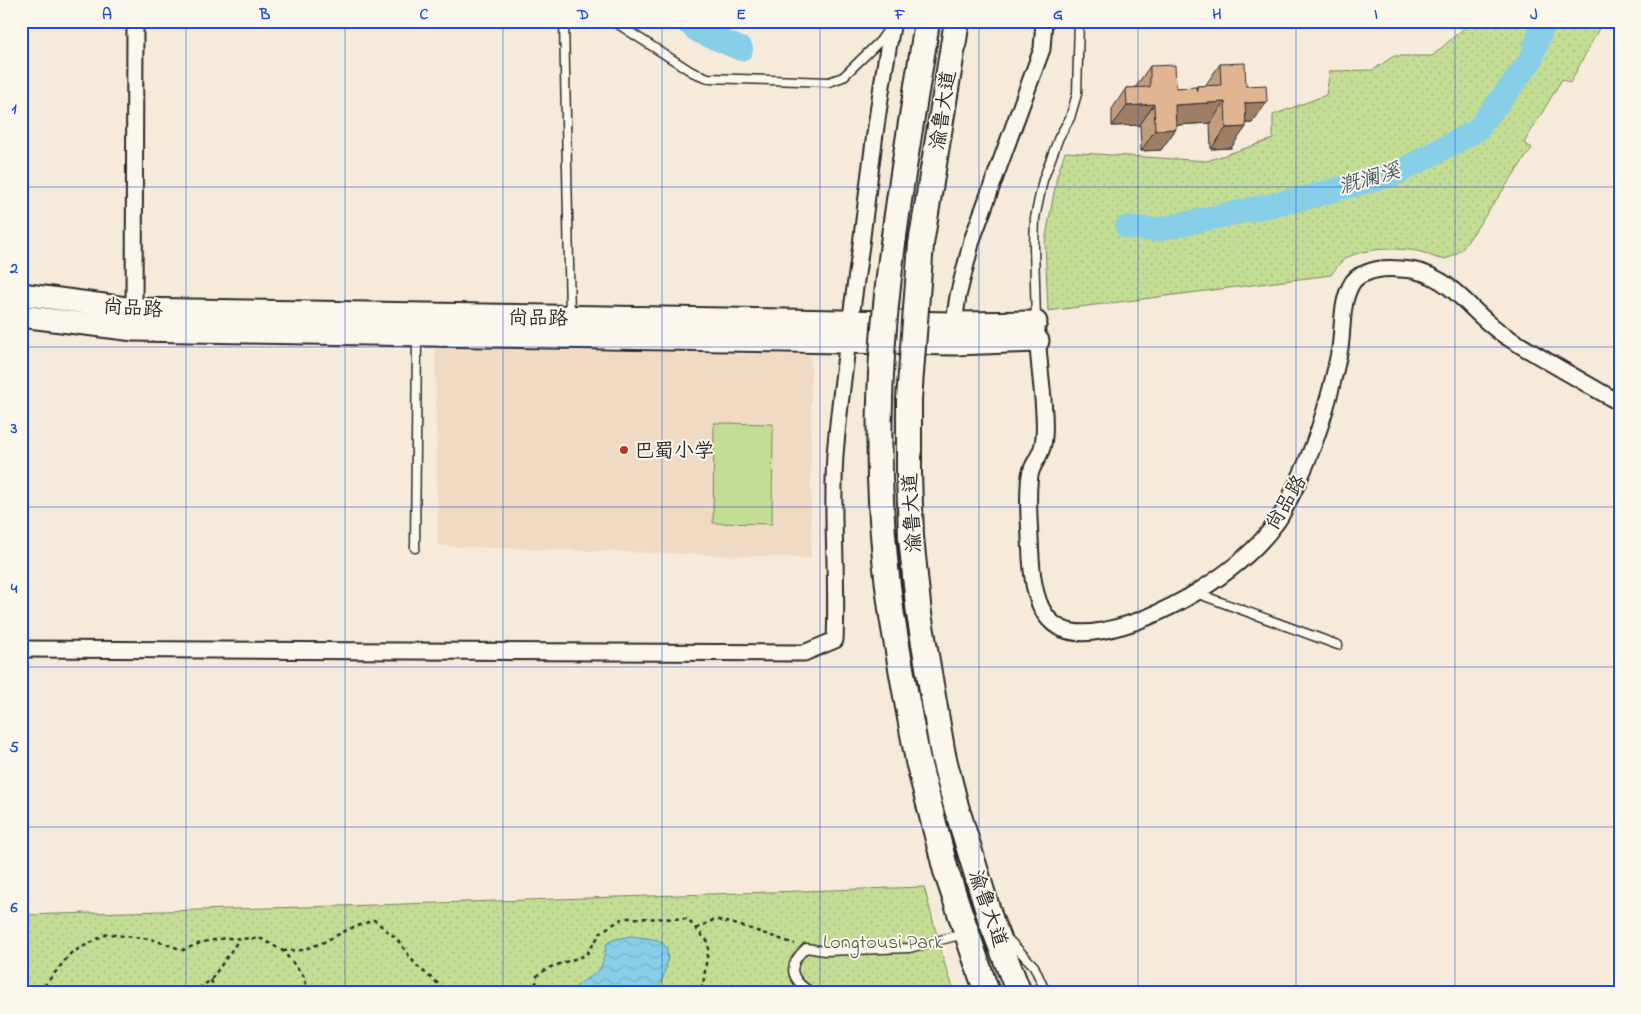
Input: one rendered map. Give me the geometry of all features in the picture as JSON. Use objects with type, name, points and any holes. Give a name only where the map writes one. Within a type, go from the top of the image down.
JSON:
[{"type":"highway","name":"渝鲁大道","points":[[957,21],[921,244],[908,399],[908,473],[911,537],[919,614],[943,755],[956,806],[991,921],[1019,993]]},
{"type":"highway","name":"渝鲁大道","points":[[925,32],[892,240],[883,330],[880,403],[884,542],[892,615],[918,761],[944,863],[986,993]]},
{"type":"main road","name":"尚品路","points":[[21,294],[134,309],[570,317],[849,331],[955,344],[1037,331]]},
{"type":"main road","name":"尚品路","points":[[21,316],[134,330],[417,334],[849,331],[954,323],[1037,331]]},
{"type":"street","points":[[134,330],[135,21]]},
{"type":"street","points":[[954,323],[958,296],[972,240],[1042,49],[1044,21]]},
{"type":"street","points":[[21,650],[804,653],[836,640],[835,456],[849,331],[882,82],[893,22]]},
{"type":"street","name":"尚品路","points":[[1037,331],[1044,420],[1043,445],[1030,474],[1031,568],[1035,594],[1042,613],[1056,625],[1073,632],[1090,633],[1117,628],[1170,607],[1196,593],[1213,583],[1255,547],[1277,522],[1304,471],[1333,384],[1349,288],[1356,278],[1367,272],[1386,268],[1407,269],[1424,273],[1446,284],[1467,300],[1504,335],[1620,403]]},
{"type":"lane","points":[[564,21],[570,317]]},
{"type":"lane","points":[[613,21],[692,72],[708,78],[829,82],[843,77],[880,41],[893,22]]},
{"type":"lane","points":[[1037,331],[1034,247],[1036,218],[1043,180],[1059,137],[1070,118],[1077,94],[1079,21]]},
{"type":"lane","points":[[415,548],[417,334]]},
{"type":"lane","points":[[1196,593],[1338,645]]},
{"type":"lane","points":[[991,921],[1034,966],[1046,993]]},
{"type":"lane","points":[[813,993],[803,987],[795,977],[792,967],[796,958],[806,948],[825,951],[866,951],[909,948],[966,933]]},
{"type":"path","points":[[536,993],[537,976],[548,968],[586,955],[602,931],[624,918],[687,919],[709,943],[703,985],[699,993]]},
{"type":"path","points":[[696,929],[715,919],[806,948]]},
{"type":"path","points":[[283,951],[302,950],[374,920],[396,938],[416,965],[449,993]]},
{"type":"path","points":[[41,993],[41,990],[70,953],[107,934],[150,938],[183,950],[203,942],[225,938],[262,938],[283,951],[303,975],[309,993]]},
{"type":"path","points":[[192,993],[211,980],[240,938]]},
{"type":"path","points":[[211,980],[216,993]]},
{"type":"shaded area","name":"巴蜀小学","points":[[435,348],[811,355],[811,558],[438,546]]},
{"type":"green space","points":[[1465,21],[1603,21],[1570,83],[1562,79],[1524,143],[1532,148],[1463,248],[1456,254],[1443,259],[1412,250],[1379,249],[1357,253],[1348,257],[1341,262],[1331,275],[1048,311],[1045,242],[1057,176],[1065,152],[1207,161],[1273,139],[1273,115],[1326,95],[1330,71],[1373,70],[1394,56],[1432,56],[1464,28]]},
{"type":"green space","points":[[714,423],[773,424],[772,524],[713,523]]},
{"type":"green space","name":"Longtousi Park","points":[[924,887],[945,965],[955,993],[21,993],[21,915]]},
{"type":"water","points":[[630,936],[657,940],[667,949],[667,964],[657,993],[571,993],[578,985],[599,970],[607,943]]},
{"type":"building","points":[[1245,63],[1246,86],[1266,85],[1267,102],[1245,103],[1246,127],[1226,128],[1225,102],[1175,105],[1176,129],[1155,130],[1154,104],[1127,106],[1126,88],[1150,87],[1150,66],[1175,65],[1176,88],[1196,87],[1197,92],[1197,86],[1221,85],[1220,64]]},
{"type":"waterway","name":"溉澜溪","points":[[686,21],[698,31],[741,49]]},
{"type":"waterway","name":"溉澜溪","points":[[1127,227],[1155,230],[1309,197],[1395,174],[1477,130],[1531,60],[1544,21]]},
{"type":"place","name":"巴蜀小学","points":[[624,450]]}]
